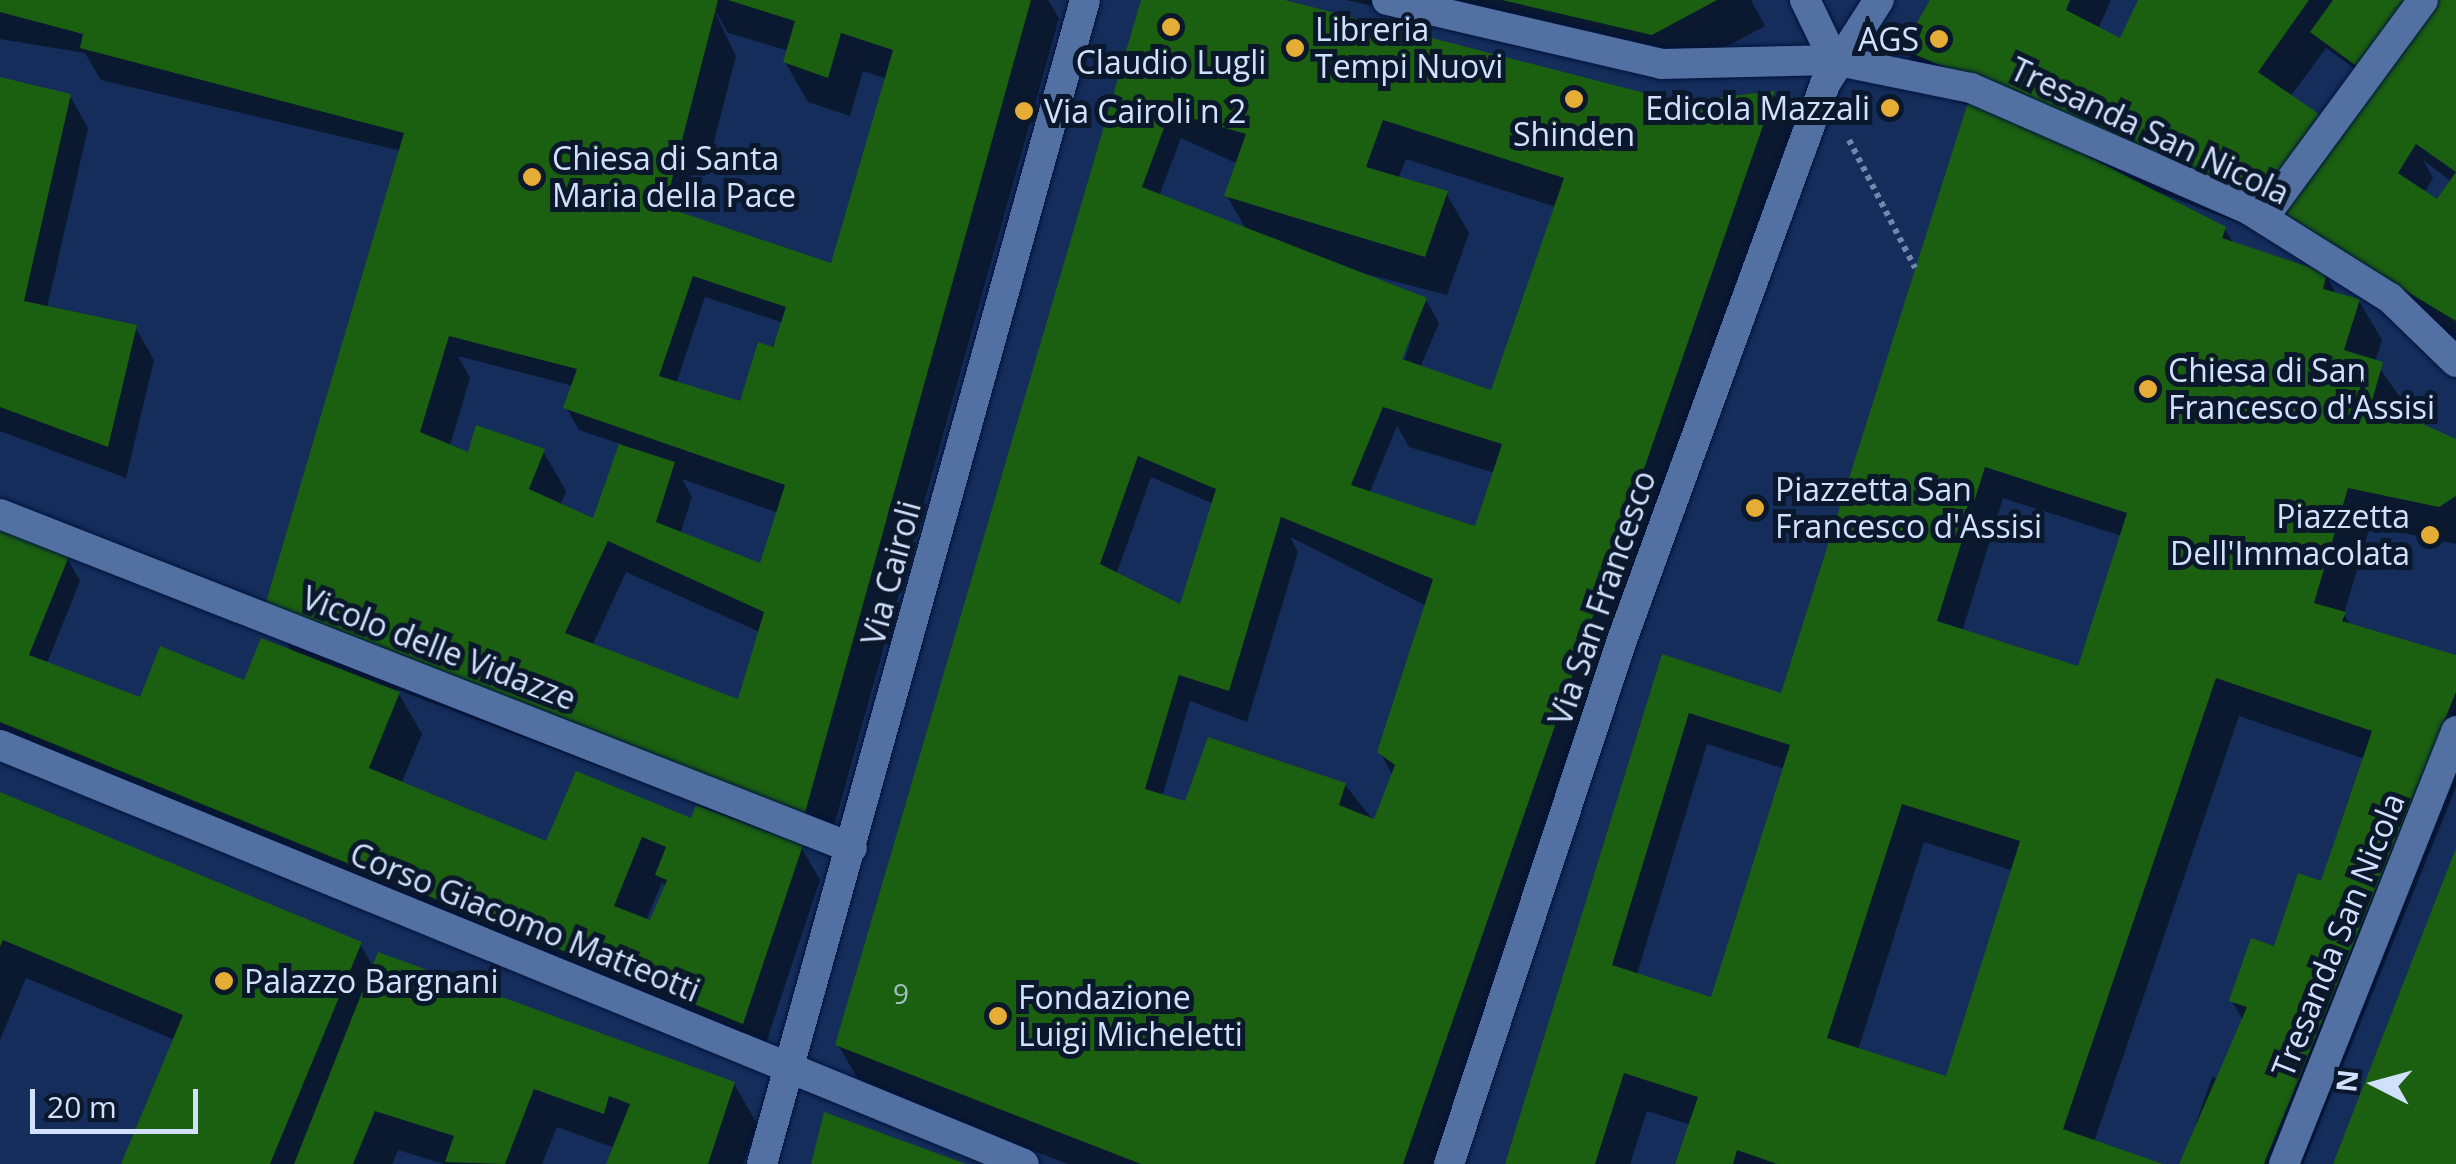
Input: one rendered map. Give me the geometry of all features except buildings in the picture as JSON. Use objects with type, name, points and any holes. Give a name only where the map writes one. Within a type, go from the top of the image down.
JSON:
[{"type":"street","name":"Via Cairoli","points":[[762,1164],[1084,0]]},
{"type":"street","name":"Tresanda San Nicola","points":[[1387,0],[1661,64],[1834,60],[1971,88],[2263,218],[2390,298],[2456,362]]},
{"type":"street","points":[[1806,0],[1834,60]]},
{"type":"street","name":"Via San Francesco","points":[[1449,1164],[1622,640],[1834,60],[1879,0]]},
{"type":"street","points":[[2263,218],[2423,0]]},
{"type":"street","name":"Vicolo delle Vidazze","points":[[0,514],[852,848]]},
{"type":"street","name":"Tresanda San Nicola","points":[[2284,1164],[2456,732]]},
{"type":"street","name":"Corso Giacomo Matteotti","points":[[0,744],[1024,1164]]},
{"type":"path","points":[[1854,148],[1915,268]]},
{"type":"place","name":"Claudio Lugli","points":[[1171,27]]},
{"type":"place","name":"AGS","points":[[1939,39]]},
{"type":"place","name":"Libreria Tempi Nuovi","points":[[1295,48]]},
{"type":"place","name":"Shinden","points":[[1574,99]]},
{"type":"place","name":"Edicola Mazzali","points":[[1890,108]]},
{"type":"place","name":"Via Cairoli n 2","points":[[1024,111]]},
{"type":"place","name":"Chiesa di Santa Maria della Pace","points":[[532,177]]},
{"type":"place","name":"Chiesa di San Francesco d'Assisi","points":[[2148,389]]},
{"type":"place","name":"Piazzetta San Francesco d'Assisi","points":[[1755,508]]},
{"type":"place","name":"Piazzetta Dell'Immacolata","points":[[2430,535]]},
{"type":"place","name":"Palazzo Bargnani","points":[[224,981]]},
{"type":"place","name":"Fondazione Luigi Micheletti","points":[[998,1016]]}]
